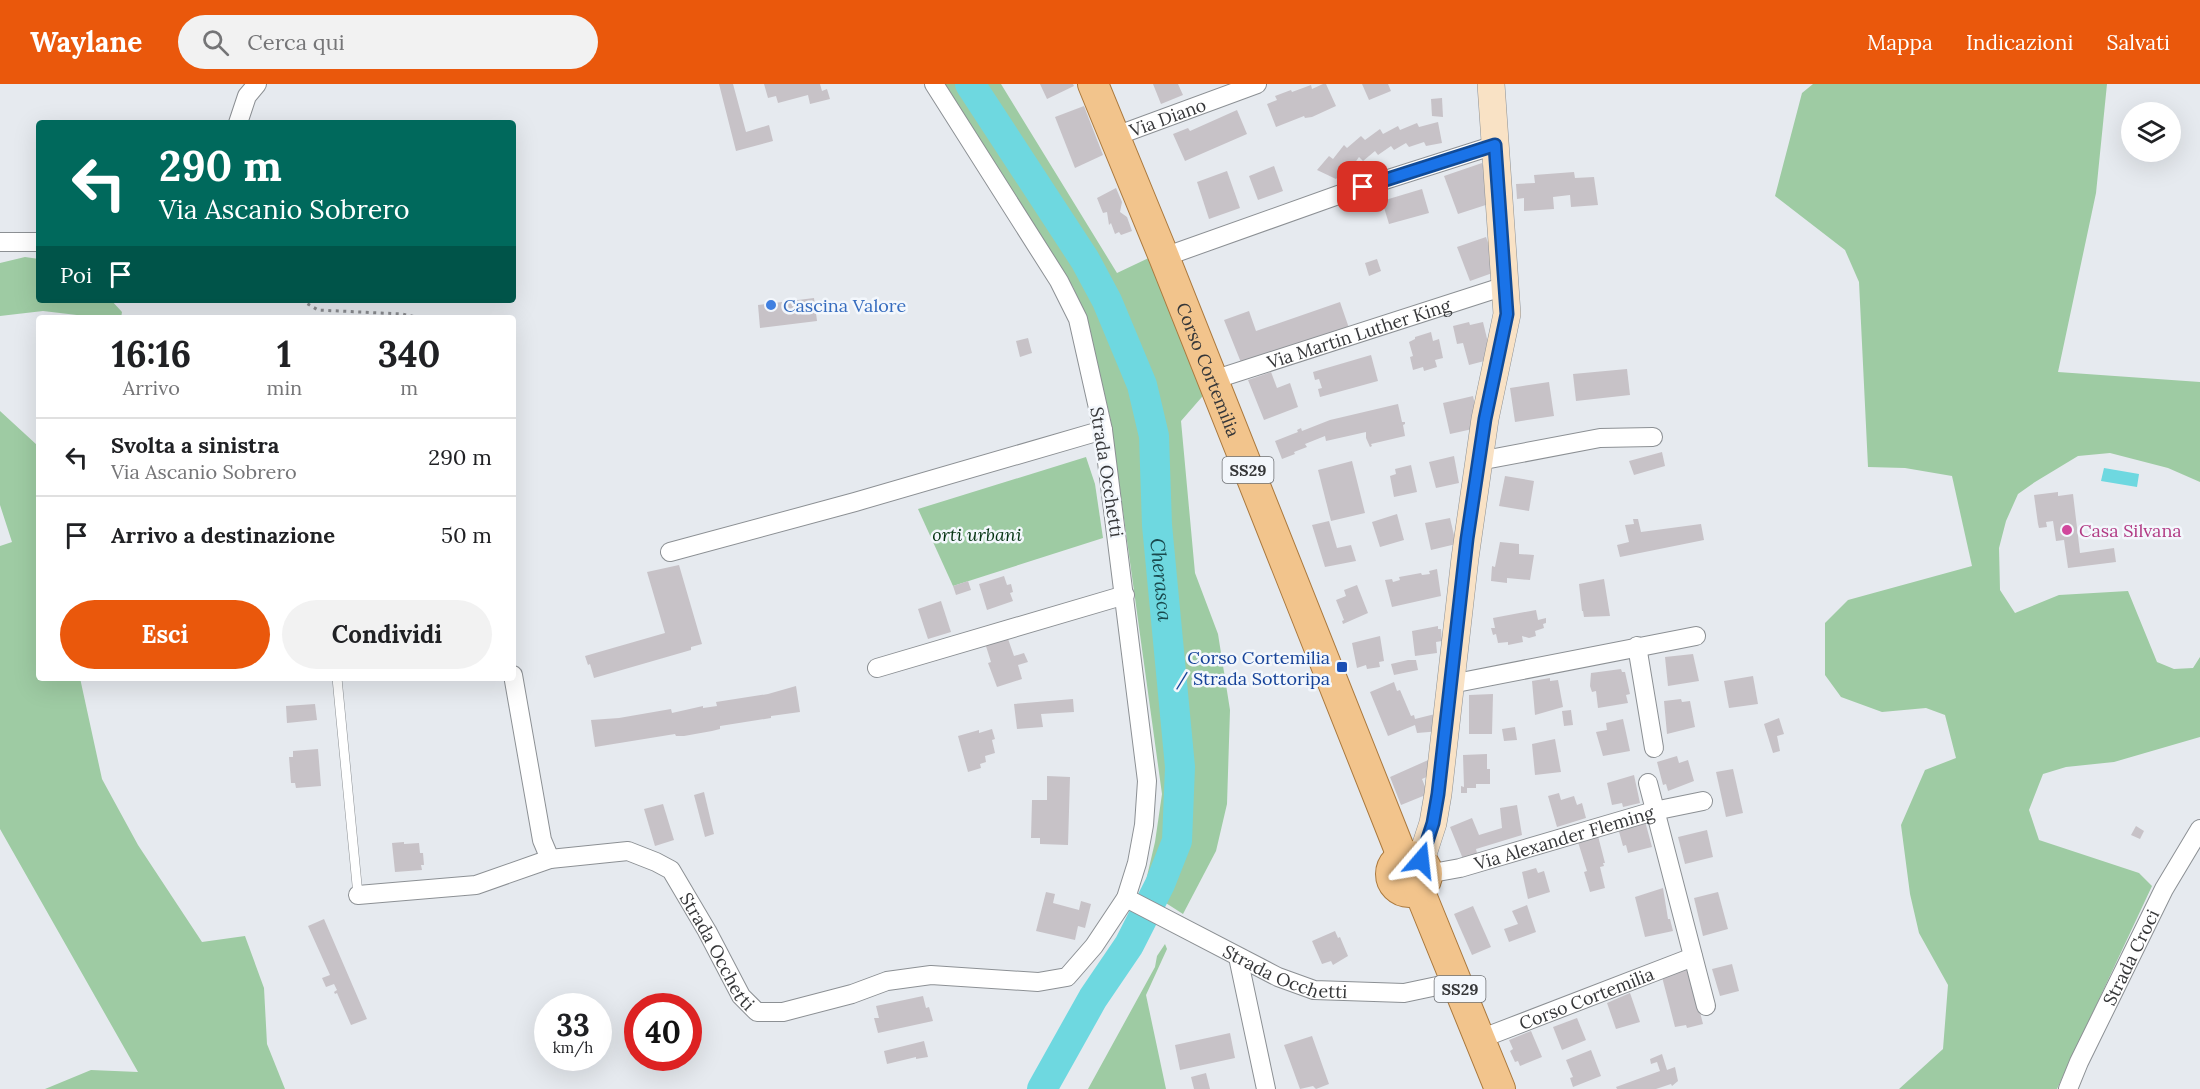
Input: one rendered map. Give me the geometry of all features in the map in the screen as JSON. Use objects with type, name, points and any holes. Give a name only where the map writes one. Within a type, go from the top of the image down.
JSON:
[{"type":"main road","name":"Corso Cortemilia","points":[[1093,84],[1213,380],[1417,870],[1456,982],[1500,1089]]},
{"type":"street","points":[[239,120],[247,96],[257,84]]},
{"type":"street","name":"Strada Occhetti","points":[[358,895],[476,885],[550,859],[628,851],[671,870],[707,931],[741,996],[757,1012],[783,1012],[852,994],[887,981],[931,975],[1038,982],[1067,977],[1094,946],[1126,898],[1139,854],[1147,782],[1103,430],[1078,319],[1059,281],[934,84]]},
{"type":"street","name":"Via Diano","points":[[1113,137],[1257,84]]},
{"type":"street","points":[[1417,870],[1433,823],[1438,794],[1465,558],[1485,419],[1507,314],[1491,84]]},
{"type":"street","points":[[1164,257],[1341,194],[1495,145]]},
{"type":"street","points":[[0,242],[36,242]]},
{"type":"street","name":"Via Martin Luther King","points":[[1213,380],[1505,286]]},
{"type":"street","points":[[670,552],[855,502],[1103,430]]},
{"type":"street","points":[[1479,461],[1600,438],[1653,437]]},
{"type":"street","points":[[877,668],[1125,595]]},
{"type":"street","points":[[1451,684],[1696,636]]},
{"type":"street","points":[[1637,646],[1654,748]]},
{"type":"street","points":[[514,681],[542,840],[550,859]]},
{"type":"street","points":[[1648,783],[1706,1005]]},
{"type":"street","name":"Via Alexander Fleming","points":[[1417,870],[1460,868],[1654,811],[1703,801]]},
{"type":"street","name":"Strada Croci","points":[[2068,1089],[2164,889],[2200,829]]},
{"type":"street","name":"Strada Occhetti","points":[[1126,898],[1278,977],[1314,990],[1404,993],[1456,982]]},
{"type":"street","points":[[1238,957],[1266,1089]]},
{"type":"street","name":"Corso Cortemilia","points":[[1480,1039],[1693,957]]},
{"type":"lane","points":[[338,681],[358,895]]},
{"type":"path","points":[[306,303],[318,310],[407,315]]},
{"type":"green space","points":[[945,84],[1001,84],[1117,273],[1155,255],[1208,390],[1181,421],[1195,573],[1218,634],[1230,710],[1227,804],[1216,851],[1183,914],[1144,889],[1155,842],[1162,794],[1110,417],[1086,316],[1073,287]]},
{"type":"green space","points":[[1813,84],[2107,84],[2096,193],[2058,372],[2200,382],[2200,482],[2168,468],[2110,453],[2078,456],[2018,494],[2006,521],[1999,548],[2000,590],[2015,613],[2059,595],[2128,591],[2157,662],[2174,669],[2193,668],[2200,657],[2200,737],[2114,762],[2066,767],[2043,774],[2029,810],[2039,840],[2139,873],[2152,886],[2057,1089],[1899,1089],[1943,1049],[1948,985],[1919,933],[1910,894],[1901,825],[1925,770],[1956,758],[1945,715],[1926,708],[1882,712],[1841,697],[1825,675],[1825,623],[1848,600],[1972,566],[1952,476],[1905,468],[1868,467],[1859,282],[1845,250],[1775,196],[1802,93]]},
{"type":"green space","points":[[25,257],[36,259],[36,303],[114,303],[122,312],[122,315],[77,315],[43,311],[0,316],[0,263]]},
{"type":"green space","points":[[0,411],[36,444],[36,681],[81,681],[102,779],[138,845],[202,942],[245,936],[264,988],[267,1044],[285,1089],[45,1089],[91,1070],[138,1072],[0,829],[0,546],[12,542],[0,505]]},
{"type":"green space","name":"orti urbani","points":[[1086,457],[1095,484],[1103,538],[953,586],[918,509]]},
{"type":"green space","points":[[1165,944],[1167,949],[1146,995],[1166,1089],[1088,1089],[1155,967],[1157,956]]},
{"type":"water","points":[[2104,468],[2139,474],[2137,487],[2101,481]]},
{"type":"building","points":[[719,84],[733,84],[746,132],[769,125],[773,141],[736,151]]},
{"type":"building","points":[[764,84],[820,84],[822,91],[827,89],[830,99],[810,104],[808,95],[778,103],[776,96],[768,98]]},
{"type":"building","points":[[1040,84],[1073,84],[1074,86],[1047,99]]},
{"type":"building","points":[[1153,84],[1178,84],[1183,95],[1161,104]]},
{"type":"building","points":[[1326,84],[1336,106],[1312,117],[1305,118],[1304,116],[1276,127],[1267,104],[1277,100],[1275,96],[1311,85],[1312,89]]},
{"type":"building","points":[[1362,84],[1388,84],[1391,91],[1369,100]]},
{"type":"building","points":[[1442,98],[1443,117],[1432,116],[1431,99]]},
{"type":"building","points":[[1084,106],[1103,155],[1075,168],[1055,117]]},
{"type":"building","points":[[1237,110],[1247,134],[1185,161],[1173,134],[1188,128],[1190,131]]},
{"type":"building","points":[[1438,122],[1442,143],[1426,146],[1424,142],[1409,147],[1406,143],[1394,150],[1391,146],[1378,155],[1375,151],[1363,161],[1359,157],[1349,171],[1346,168],[1336,179],[1317,170],[1329,156],[1333,159],[1344,145],[1347,148],[1361,136],[1365,140],[1380,129],[1383,134],[1398,126],[1400,130],[1417,123],[1419,127]]},
{"type":"building","points":[[1482,163],[1495,202],[1458,214],[1444,176]]},
{"type":"building","points":[[1274,166],[1283,191],[1258,200],[1249,176]]},
{"type":"building","points":[[1227,171],[1240,208],[1209,219],[1197,182]]},
{"type":"building","points":[[1574,172],[1575,178],[1594,177],[1598,205],[1571,207],[1570,195],[1553,197],[1554,209],[1524,211],[1524,198],[1517,199],[1516,184],[1535,183],[1534,175]]},
{"type":"building","points":[[1116,188],[1122,202],[1120,212],[1127,217],[1132,231],[1121,235],[1119,232],[1115,234],[1111,223],[1109,225],[1107,212],[1103,213],[1097,198]]},
{"type":"building","points":[[1422,189],[1429,213],[1389,224],[1382,201]]},
{"type":"building","points":[[1486,237],[1498,271],[1470,281],[1457,247]]},
{"type":"building","points":[[1377,259],[1381,271],[1369,276],[1365,263]]},
{"type":"building","points":[[814,298],[817,321],[760,328],[758,305]]},
{"type":"building","points":[[1340,302],[1349,328],[1242,365],[1224,320],[1249,311],[1256,331]]},
{"type":"building","points":[[1469,322],[1470,325],[1483,322],[1492,359],[1469,365],[1463,343],[1457,344],[1453,326]]},
{"type":"building","points":[[1431,332],[1433,341],[1439,339],[1443,358],[1435,360],[1437,367],[1424,371],[1423,367],[1413,370],[1410,357],[1413,356],[1409,342],[1415,337]]},
{"type":"building","points":[[1028,338],[1032,353],[1020,357],[1016,341]]},
{"type":"building","points":[[1371,355],[1378,381],[1320,397],[1318,389],[1322,388],[1319,379],[1315,380],[1313,372]]},
{"type":"building","points":[[1627,369],[1630,395],[1576,401],[1573,374]]},
{"type":"building","points":[[1271,372],[1277,388],[1290,383],[1298,407],[1264,420],[1248,380]]},
{"type":"building","points":[[1549,382],[1554,416],[1515,422],[1510,388]]},
{"type":"building","points":[[1473,396],[1479,422],[1477,428],[1450,434],[1443,403]]},
{"type":"building","points":[[1398,404],[1402,422],[1405,422],[1403,425],[1405,436],[1371,444],[1370,447],[1366,432],[1326,441],[1325,436],[1305,444],[1307,447],[1282,459],[1275,441],[1298,432],[1297,430],[1301,428],[1302,431],[1330,420]]},
{"type":"building","points":[[1662,452],[1665,466],[1634,475],[1629,461]]},
{"type":"building","points":[[1454,456],[1459,483],[1436,488],[1429,462]]},
{"type":"building","points":[[1352,461],[1365,513],[1331,521],[1318,470]]},
{"type":"building","points":[[1411,465],[1417,492],[1394,497],[1390,476],[1396,474],[1395,469]]},
{"type":"building","points":[[1505,476],[1534,481],[1529,511],[1499,506]]},
{"type":"building","points":[[2058,492],[2058,496],[2073,494],[2080,553],[2114,548],[2116,562],[2068,568],[2064,540],[2056,541],[2053,521],[2046,522],[2047,527],[2039,528],[2034,495]]},
{"type":"building","points":[[1397,514],[1404,540],[1380,547],[1372,522]]},
{"type":"building","points":[[1450,518],[1456,544],[1431,550],[1425,523]]},
{"type":"building","points":[[1633,519],[1638,519],[1641,532],[1701,524],[1704,540],[1620,557],[1617,545],[1629,542],[1625,525],[1634,524]]},
{"type":"building","points":[[1329,521],[1337,548],[1351,545],[1356,561],[1325,567],[1312,525]]},
{"type":"building","points":[[1500,542],[1519,544],[1519,554],[1534,555],[1530,580],[1507,578],[1507,583],[1491,581],[1492,566],[1495,567]]},
{"type":"building","points":[[679,565],[702,644],[691,647],[691,650],[594,678],[585,656],[665,633],[647,572]]},
{"type":"building","points":[[1437,569],[1441,596],[1392,607],[1385,580],[1392,579],[1393,582],[1400,580],[1399,577],[1421,573],[1422,575],[1430,574],[1429,571]]},
{"type":"building","points":[[1004,576],[1007,585],[1011,584],[1013,592],[1010,593],[1013,601],[987,610],[979,584]]},
{"type":"building","points":[[1604,579],[1610,616],[1584,617],[1579,584]]},
{"type":"building","points":[[968,581],[971,590],[956,595],[953,586]]},
{"type":"building","points":[[1357,585],[1368,613],[1343,624],[1344,620],[1336,600],[1346,596],[1344,590]]},
{"type":"building","points":[[941,601],[951,632],[928,639],[918,609]]},
{"type":"building","points":[[1536,610],[1538,620],[1546,618],[1546,623],[1543,624],[1544,628],[1535,631],[1536,636],[1529,638],[1522,636],[1523,642],[1508,645],[1508,642],[1498,643],[1496,634],[1493,635],[1491,628],[1495,628],[1493,618]]},
{"type":"building","points":[[1438,626],[1438,629],[1441,629],[1442,641],[1436,642],[1437,653],[1415,656],[1412,631]]},
{"type":"building","points":[[1007,636],[1014,656],[1024,653],[1028,662],[1018,665],[1022,679],[997,687],[988,663],[991,662],[985,643]]},
{"type":"building","points":[[1380,636],[1384,661],[1379,662],[1380,667],[1367,669],[1366,665],[1357,668],[1352,643]]},
{"type":"building","points":[[1693,654],[1699,681],[1668,686],[1665,657]]},
{"type":"building","points":[[1416,660],[1418,670],[1394,675],[1391,664]]},
{"type":"building","points":[[1621,669],[1625,672],[1630,694],[1626,695],[1628,703],[1598,708],[1596,691],[1592,692],[1590,686],[1591,673]]},
{"type":"building","points":[[1753,676],[1758,704],[1729,708],[1724,681]]},
{"type":"building","points":[[1550,678],[1550,681],[1558,680],[1563,707],[1535,715],[1532,681]]},
{"type":"building","points":[[1394,682],[1411,716],[1414,715],[1415,719],[1443,712],[1441,731],[1417,733],[1415,725],[1388,736],[1370,692]]},
{"type":"building","points":[[796,686],[800,712],[720,726],[720,729],[684,736],[675,734],[595,747],[591,720],[619,718],[671,709],[672,713],[703,706],[703,708],[717,706],[716,702],[768,694]]},
{"type":"building","points":[[1493,694],[1492,734],[1469,734],[1469,695]]},
{"type":"building","points":[[1073,699],[1074,712],[1041,714],[1043,727],[1017,729],[1014,704]]},
{"type":"building","points":[[1681,699],[1682,702],[1690,701],[1695,727],[1667,734],[1664,701]]},
{"type":"building","points":[[315,704],[317,720],[287,723],[286,706]]},
{"type":"building","points":[[1571,710],[1573,725],[1564,726],[1562,711]]},
{"type":"building","points":[[1779,718],[1784,734],[1777,736],[1780,751],[1773,753],[1764,724]]},
{"type":"building","points":[[1623,719],[1630,751],[1603,756],[1596,732],[1607,730],[1606,723]]},
{"type":"building","points":[[1515,727],[1517,740],[1504,741],[1502,729]]},
{"type":"building","points":[[992,729],[995,753],[985,756],[986,762],[980,764],[981,768],[968,772],[958,736]]},
{"type":"building","points":[[1555,739],[1561,772],[1535,775],[1532,744]]},
{"type":"building","points":[[318,749],[321,786],[296,788],[295,783],[291,783],[289,757],[293,757],[293,751]]},
{"type":"building","points":[[1487,754],[1490,784],[1476,784],[1476,788],[1467,788],[1467,793],[1461,793],[1461,786],[1464,787],[1463,755]]},
{"type":"building","points":[[1677,756],[1679,763],[1688,760],[1694,781],[1668,791],[1666,784],[1663,785],[1657,762]]},
{"type":"building","points":[[1435,757],[1433,774],[1422,779],[1428,794],[1401,805],[1390,777]]},
{"type":"building","points":[[1733,769],[1743,813],[1726,817],[1716,772]]},
{"type":"building","points":[[1634,775],[1640,803],[1623,807],[1622,803],[1612,805],[1607,783]]},
{"type":"building","points":[[1047,776],[1070,777],[1068,845],[1040,844],[1040,838],[1031,838],[1032,800],[1047,800]]},
{"type":"building","points":[[704,792],[714,834],[705,837],[694,795]]},
{"type":"building","points":[[1559,793],[1561,800],[1574,796],[1577,805],[1582,803],[1586,818],[1557,827],[1548,796]]},
{"type":"building","points":[[663,804],[674,840],[655,846],[644,809]]},
{"type":"building","points":[[1517,805],[1522,835],[1476,849],[1477,853],[1463,859],[1450,827],[1472,818],[1479,835],[1502,828],[1500,808]]},
{"type":"building","points":[[1645,821],[1652,847],[1628,853],[1626,845],[1623,846],[1618,828]]},
{"type":"building","points":[[2136,826],[2144,831],[2140,839],[2131,835]]},
{"type":"building","points":[[1707,830],[1713,857],[1685,864],[1678,837]]},
{"type":"building","points":[[1598,836],[1605,863],[1600,867],[1605,888],[1590,892],[1584,872],[1587,871],[1578,842]]},
{"type":"building","points":[[404,842],[404,844],[419,843],[420,853],[423,853],[422,870],[395,872],[392,843]]},
{"type":"building","points":[[1536,868],[1538,873],[1544,871],[1550,892],[1528,899],[1522,872]]},
{"type":"building","points":[[1663,888],[1668,919],[1670,919],[1673,931],[1645,937],[1635,897]]},
{"type":"building","points":[[1046,892],[1055,894],[1053,903],[1079,910],[1081,901],[1091,904],[1085,928],[1078,926],[1075,940],[1036,931]]},
{"type":"building","points":[[1718,892],[1728,929],[1703,936],[1694,898]]},
{"type":"building","points":[[1527,905],[1536,932],[1509,942],[1504,929],[1518,924],[1512,911]]},
{"type":"building","points":[[1473,906],[1491,947],[1472,955],[1454,914]]},
{"type":"building","points":[[324,919],[367,1019],[351,1025],[337,993],[334,992],[337,990],[334,984],[326,987],[322,978],[330,975],[308,926]]},
{"type":"building","points":[[1335,931],[1348,956],[1333,965],[1331,961],[1322,964],[1312,941]]},
{"type":"building","points":[[1732,964],[1739,991],[1720,996],[1712,969]]},
{"type":"building","points":[[1688,965],[1703,1024],[1687,1028],[1686,1025],[1675,1027],[1662,977]]},
{"type":"building","points":[[1630,993],[1640,1022],[1616,1029],[1607,1003]]},
{"type":"building","points":[[923,996],[933,1021],[878,1033],[874,1018],[879,1018],[876,1006]]},
{"type":"building","points":[[1577,1018],[1586,1040],[1562,1050],[1553,1027]]},
{"type":"building","points":[[1531,1031],[1542,1057],[1520,1066],[1518,1061],[1515,1062],[1510,1051],[1513,1049],[1509,1040]]},
{"type":"building","points":[[1230,1033],[1235,1058],[1180,1070],[1175,1045]]},
{"type":"building","points":[[1312,1036],[1329,1084],[1316,1089],[1313,1086],[1300,1089],[1284,1045]]},
{"type":"building","points":[[924,1041],[928,1057],[916,1059],[916,1057],[887,1064],[884,1051]]},
{"type":"building","points":[[1591,1050],[1601,1076],[1573,1087],[1570,1078],[1573,1077],[1566,1060]]},
{"type":"building","points":[[1662,1054],[1667,1070],[1675,1067],[1678,1081],[1672,1086],[1671,1084],[1656,1089],[1617,1089],[1616,1087],[1660,1071],[1657,1062],[1651,1064],[1650,1059]]},
{"type":"building","points":[[1206,1073],[1210,1089],[1194,1089],[1191,1077]]},
{"type":"waterway","name":"Cherasca","points":[[970,84],[1085,260],[1107,301],[1142,385],[1154,436],[1157,525],[1180,767],[1177,841],[1160,884],[1129,945],[1093,998],[1042,1089]]},
{"type":"place","name":"Cascina Valore","points":[[771,305]]},
{"type":"place","name":"Casa Silvana","points":[[2067,530]]},
{"type":"place","name":"Corso Cortemilia / Strada Sottoripa","points":[[1342,667]]},
{"type":"route","points":[[1363,187],[1495,145],[1507,314],[1485,419],[1467,539],[1438,794],[1433,823],[1421,860]]}]
